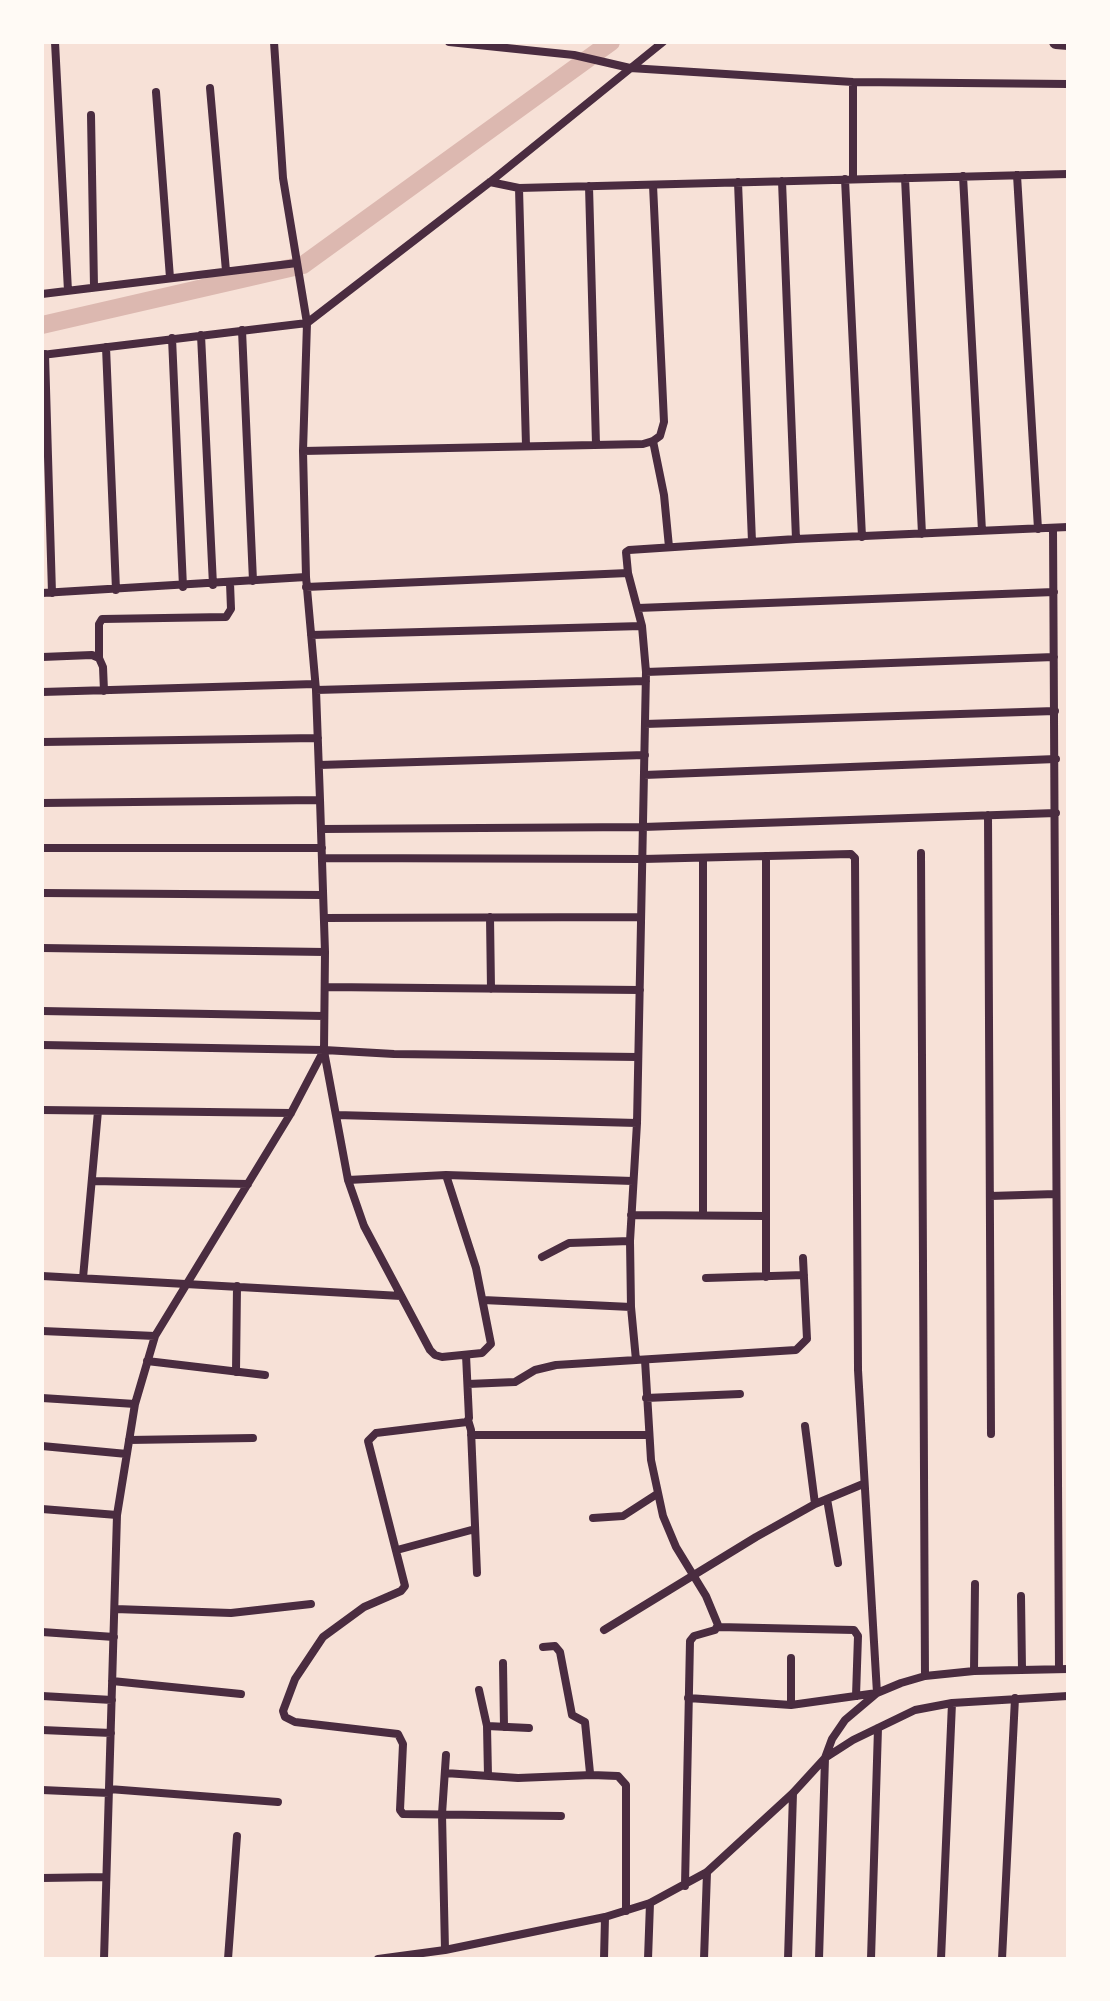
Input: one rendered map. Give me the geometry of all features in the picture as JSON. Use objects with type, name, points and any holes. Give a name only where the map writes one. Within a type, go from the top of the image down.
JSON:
[{"type":"main road","points":[[1056,42],[1068,43]]},
{"type":"street","points":[[55,42],[68,291]]},
{"type":"street","points":[[274,42],[283,178],[307,323],[303,451],[306,582],[318,738],[325,952],[324,1050],[348,1180],[364,1226],[432,1353],[442,1357],[486,1351],[491,1344],[476,1268],[446,1175]]},
{"type":"street","points":[[449,42],[574,55],[630,68],[853,82],[1068,84]]},
{"type":"street","points":[[52,593],[44,354],[307,323],[490,182],[663,42]]},
{"type":"street","points":[[853,82],[849,179],[862,537]]},
{"type":"street","points":[[210,88],[226,271]]},
{"type":"street","points":[[156,92],[170,278]]},
{"type":"street","points":[[91,115],[94,287]]},
{"type":"street","points":[[490,182],[519,188],[1068,174]]},
{"type":"street","points":[[1017,175],[1038,529]]},
{"type":"street","points":[[963,176],[982,531]]},
{"type":"street","points":[[905,178],[922,534]]},
{"type":"street","points":[[782,181],[796,539]]},
{"type":"street","points":[[738,182],[752,542]]},
{"type":"street","points":[[303,451],[643,444],[660,436],[664,422],[653,185]]},
{"type":"street","points":[[589,186],[596,445]]},
{"type":"street","points":[[519,188],[526,446]]},
{"type":"street","points":[[42,294],[297,263]]},
{"type":"street","points":[[242,330],[253,581]]},
{"type":"street","points":[[201,335],[213,585]]},
{"type":"street","points":[[172,338],[183,587]]},
{"type":"street","points":[[106,347],[116,590]]},
{"type":"street","points":[[653,441],[664,495],[669,547]]},
{"type":"street","points":[[718,1627],[706,1596],[676,1547],[657,1494],[631,1307],[630,1241],[637,1123],[646,677],[642,626],[628,573],[626,552],[796,539],[1068,527]]},
{"type":"street","points":[[688,1698],[791,1705],[877,1693],[925,1676],[974,1671],[1063,1669],[1056,1194],[1053,528]]},
{"type":"street","points":[[42,593],[253,581],[628,573]]},
{"type":"street","points":[[104,691],[103,667],[99,658],[99,624],[102,619],[226,617],[231,612],[230,583]]},
{"type":"street","points":[[638,608],[1054,592]]},
{"type":"street","points":[[311,635],[642,626]]},
{"type":"street","points":[[42,657],[92,655],[99,658]]},
{"type":"street","points":[[42,692],[646,677],[1054,657]]},
{"type":"street","points":[[645,724],[1055,711]]},
{"type":"street","points":[[42,742],[318,738]]},
{"type":"street","points":[[319,765],[645,755]]},
{"type":"street","points":[[644,775],[1056,759]]},
{"type":"street","points":[[42,803],[320,800]]},
{"type":"street","points":[[321,829],[643,827],[1056,813]]},
{"type":"street","points":[[988,815],[991,1434]]},
{"type":"street","points":[[42,848],[322,848]]},
{"type":"street","points":[[921,853],[925,1676]]},
{"type":"street","points":[[322,858],[643,859],[851,854],[855,858],[858,1370],[877,1693]]},
{"type":"street","points":[[766,856],[766,1277]]},
{"type":"street","points":[[703,858],[703,1215]]},
{"type":"street","points":[[42,893],[323,895]]},
{"type":"street","points":[[490,917],[491,989]]},
{"type":"street","points":[[324,918],[641,917]]},
{"type":"street","points":[[42,948],[325,952]]},
{"type":"street","points":[[325,987],[640,990]]},
{"type":"street","points":[[42,1011],[324,1016]]},
{"type":"street","points":[[42,1045],[638,1057]]},
{"type":"street","points":[[104,1959],[117,1515],[135,1404],[155,1336],[291,1113],[324,1050]]},
{"type":"street","points":[[42,1110],[291,1113]]},
{"type":"street","points":[[83,1278],[98,1111]]},
{"type":"street","points":[[336,1115],[637,1123]]},
{"type":"street","points":[[348,1180],[446,1175],[633,1181]]},
{"type":"street","points":[[92,1181],[248,1184]]},
{"type":"street","points":[[990,1196],[1056,1194]]},
{"type":"street","points":[[631,1215],[766,1216]]},
{"type":"street","points":[[542,1257],[569,1243],[630,1241]]},
{"type":"street","points":[[468,1384],[515,1382],[546,1366],[801,1348],[807,1339],[803,1258]]},
{"type":"street","points":[[706,1278],[804,1275]]},
{"type":"street","points":[[42,1276],[401,1296]]},
{"type":"street","points":[[236,1372],[237,1286]]},
{"type":"street","points":[[483,1300],[631,1307]]},
{"type":"street","points":[[42,1331],[155,1336]]},
{"type":"street","points":[[466,1355],[477,1573]]},
{"type":"street","points":[[147,1361],[265,1375]]},
{"type":"street","points":[[646,1398],[740,1394]]},
{"type":"street","points":[[42,1398],[135,1404]]},
{"type":"street","points":[[468,1420],[376,1433],[369,1438],[368,1445],[406,1583],[403,1589],[364,1607],[323,1637],[295,1679],[283,1711],[285,1717],[295,1722],[398,1734],[403,1744],[401,1812],[561,1816]]},
{"type":"street","points":[[805,1426],[815,1504]]},
{"type":"street","points":[[471,1435],[648,1435]]},
{"type":"street","points":[[129,1440],[253,1438]]},
{"type":"street","points":[[42,1446],[127,1454]]},
{"type":"street","points":[[604,1630],[815,1504],[863,1484]]},
{"type":"street","points":[[593,1518],[623,1516],[657,1494]]},
{"type":"street","points":[[827,1499],[838,1563]]},
{"type":"street","points":[[42,1509],[117,1515]]},
{"type":"street","points":[[397,1550],[475,1529]]},
{"type":"street","points":[[974,1671],[975,1584]]},
{"type":"street","points":[[1021,1596],[1022,1670]]},
{"type":"street","points":[[115,1609],[231,1613],[311,1604]]},
{"type":"street","points":[[685,1886],[690,1639],[718,1627],[854,1630],[858,1636],[856,1696]]},
{"type":"street","points":[[42,1632],[114,1637]]},
{"type":"street","points":[[543,1647],[555,1646],[560,1652],[572,1715],[585,1722],[592,1775]]},
{"type":"street","points":[[791,1658],[791,1705]]},
{"type":"street","points":[[503,1663],[504,1727]]},
{"type":"street","points":[[112,1681],[241,1694]]},
{"type":"street","points":[[479,1690],[487,1726],[488,1776]]},
{"type":"street","points":[[819,1959],[825,1758],[832,1739],[845,1720],[877,1693]]},
{"type":"street","points":[[42,1696],[112,1700]]},
{"type":"street","points":[[378,1959],[426,1956],[605,1917],[650,1903],[707,1872],[793,1793],[825,1758],[878,1728],[915,1710],[952,1703],[1068,1696]]},
{"type":"street","points":[[1002,1959],[1015,1698]]},
{"type":"street","points":[[941,1959],[952,1703]]},
{"type":"street","points":[[487,1726],[529,1728]]},
{"type":"street","points":[[871,1959],[878,1728]]},
{"type":"street","points":[[42,1730],[111,1733]]},
{"type":"street","points":[[445,1950],[442,1814],[446,1755]]},
{"type":"street","points":[[445,1773],[518,1778],[618,1776],[626,1785],[626,1911]]},
{"type":"street","points":[[42,1790],[109,1791],[278,1802]]},
{"type":"street","points":[[788,1959],[793,1793]]},
{"type":"street","points":[[228,1959],[237,1836]]},
{"type":"street","points":[[704,1959],[707,1872]]},
{"type":"street","points":[[42,1878],[106,1877]]},
{"type":"street","points":[[648,1959],[650,1903]]},
{"type":"street","points":[[604,1959],[605,1917]]},
{"type":"waterway","points":[[42,325],[303,265],[611,42]]}]
